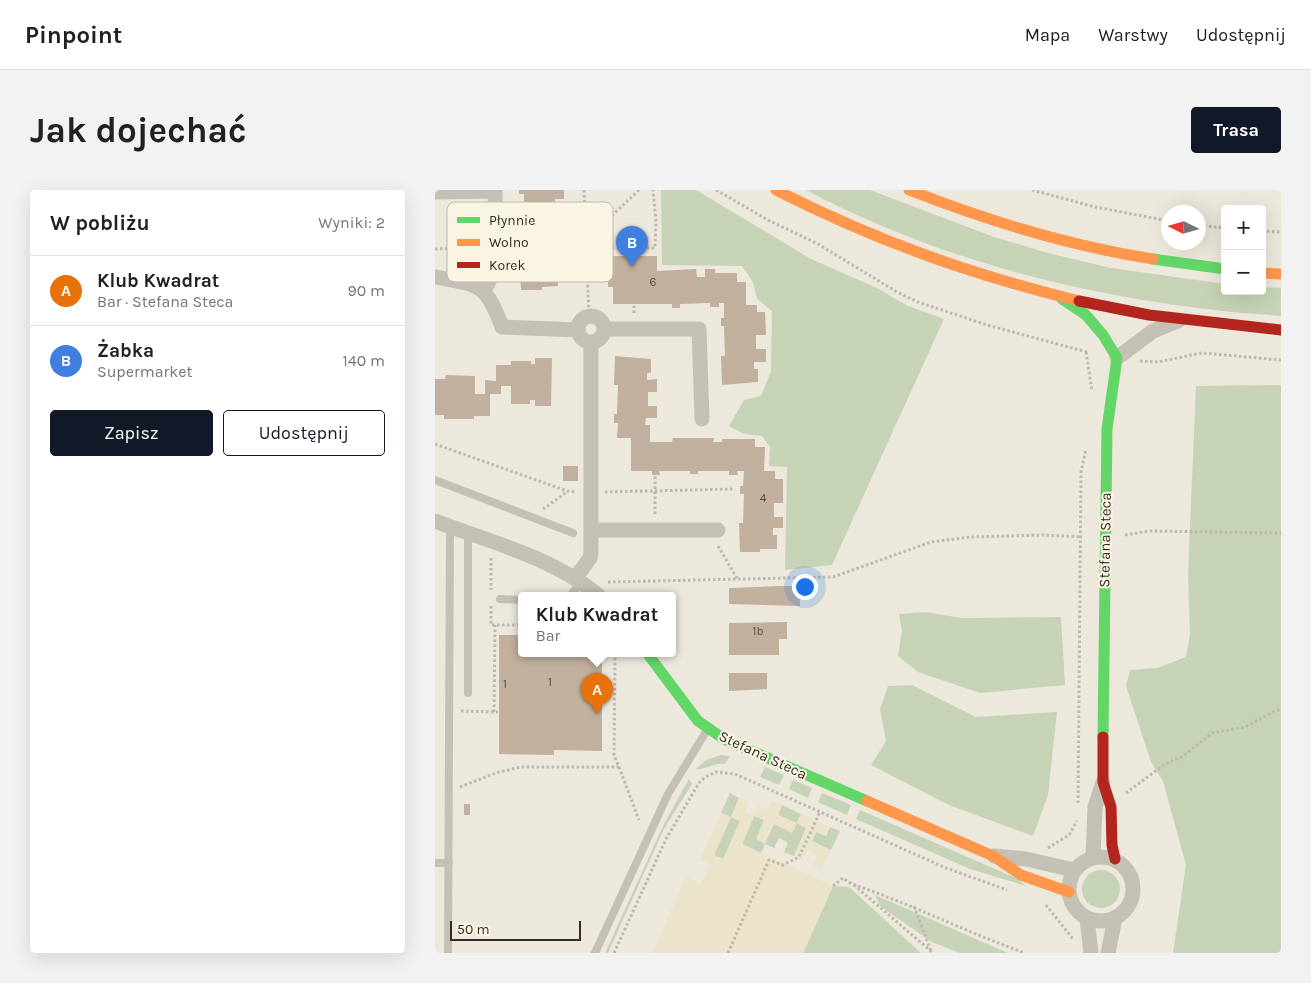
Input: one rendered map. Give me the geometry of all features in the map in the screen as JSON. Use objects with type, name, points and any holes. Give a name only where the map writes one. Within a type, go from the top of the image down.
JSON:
[{"type":"street","points":[[776,190],[855,229],[956,268],[1062,299],[1178,321],[1281,330]]},
{"type":"street","points":[[909,190],[991,220],[1049,236],[1137,257],[1221,268]]},
{"type":"street","points":[[435,192],[495,191],[495,202]]},
{"type":"street","points":[[1266,273],[1281,274]]},
{"type":"street","points":[[455,282],[480,288],[490,297],[502,327],[578,330]]},
{"type":"street","points":[[480,288],[487,282]]},
{"type":"street","points":[[1062,299],[1086,315],[1103,335],[1117,358],[1153,331],[1178,321]]},
{"type":"street","points":[[589,316],[598,318],[603,329],[600,338],[591,342],[582,338],[578,330],[580,320],[589,316]]},
{"type":"street","points":[[603,329],[699,329],[702,419]]},
{"type":"street","points":[[578,579],[590,558],[592,530],[591,342]]},
{"type":"street","name":"Stefana Steca","points":[[1093,857],[1095,807],[1103,782],[1107,444],[1117,358]]},
{"type":"street","points":[[435,521],[546,562],[578,579],[594,592]]},
{"type":"street","points":[[592,530],[718,530]]},
{"type":"street","points":[[650,657],[690,712],[707,730]]},
{"type":"street","name":"Stefana Steca","points":[[707,730],[743,748],[993,856],[1021,875],[1069,892]]},
{"type":"street","name":"Stefana Steca","points":[[1103,782],[1111,807],[1111,845],[1115,859]]},
{"type":"street","name":"Stefana Steca","points":[[993,856],[1026,859],[1074,870]]},
{"type":"street","points":[[1100,856],[1115,859],[1130,873],[1134,894],[1124,912],[1115,918],[1106,921],[1087,918],[1078,912],[1072,903],[1069,892],[1069,884],[1074,870],[1082,862],[1093,857],[1100,856]]},
{"type":"street","points":[[1087,918],[1091,953]]},
{"type":"street","points":[[1108,953],[1115,918]]},
{"type":"lane","points":[[435,480],[573,534]]},
{"type":"lane","points":[[448,953],[450,527]]},
{"type":"lane","points":[[468,534],[466,569],[468,693]]},
{"type":"lane","points":[[572,592],[578,579]]},
{"type":"lane","points":[[500,599],[518,600]]},
{"type":"lane","name":"Stefana Steca","points":[[595,953],[668,794],[707,730]]},
{"type":"lane","points":[[435,863],[449,863]]},
{"type":"path","points":[[613,215],[639,190]]},
{"type":"path","points":[[613,248],[655,248],[656,222],[653,190]]},
{"type":"path","points":[[716,190],[768,220],[819,244],[897,292],[918,302],[987,325],[1092,353]]},
{"type":"path","points":[[1032,190],[1095,207],[1161,219]]},
{"type":"path","points":[[1206,226],[1221,228]]},
{"type":"path","points":[[1266,231],[1281,232]]},
{"type":"path","points":[[479,282],[480,288]]},
{"type":"path","points":[[588,282],[589,316]]},
{"type":"path","points":[[1086,352],[1092,390],[1091,400]]},
{"type":"path","points":[[1137,361],[1158,362],[1202,353],[1281,360]]},
{"type":"path","points":[[435,444],[567,491],[655,492],[733,489]]},
{"type":"path","points":[[1078,809],[1081,472],[1087,444]]},
{"type":"path","points":[[655,475],[655,530]]},
{"type":"path","points":[[530,518],[567,491]]},
{"type":"path","points":[[1125,535],[1150,531],[1281,533]]},
{"type":"path","points":[[607,582],[833,577],[947,538],[1044,535],[1081,537]]},
{"type":"path","points":[[718,547],[738,580]]},
{"type":"path","points":[[450,711],[496,712],[495,625]]},
{"type":"path","points":[[615,657],[614,755],[639,820]]},
{"type":"path","points":[[1121,797],[1165,764],[1183,756],[1212,733],[1245,728],[1281,708]]},
{"type":"path","points":[[450,791],[496,773],[520,767],[619,767]]},
{"type":"path","points":[[614,953],[672,826],[701,780],[716,772],[732,773],[947,868],[1009,890]]},
{"type":"path","points":[[697,776],[701,780]]},
{"type":"path","points":[[728,953],[769,860],[783,865],[799,857],[820,812]]},
{"type":"path","points":[[1045,850],[1069,835],[1076,827],[1078,817]]},
{"type":"path","points":[[833,886],[843,878],[932,952]]},
{"type":"path","points":[[852,884],[914,906],[995,942],[1025,953]]},
{"type":"path","points":[[1043,902],[1075,942]]},
{"type":"path","points":[[914,906],[932,952]]},
{"type":"green space","points":[[661,190],[696,190],[811,259],[877,288],[908,306],[944,319],[832,565],[785,570],[787,467],[769,466],[770,447],[762,436],[744,434],[729,426],[744,400],[761,396],[771,371],[772,311],[757,299],[753,282],[742,266],[662,265]]},
{"type":"green space","points":[[806,190],[870,190],[994,237],[1048,253],[1111,268],[1221,283],[1221,295],[1266,295],[1266,287],[1281,288],[1281,316],[1219,311],[1158,302],[1097,292],[1037,278],[977,261],[919,241],[862,217]]},
{"type":"green space","points":[[1281,385],[1281,953],[1173,953],[1186,865],[1163,781],[1151,762],[1126,686],[1130,670],[1157,668],[1186,657],[1190,634],[1188,574],[1196,386]]},
{"type":"green space","points":[[926,612],[961,618],[1061,617],[1065,685],[980,693],[918,672],[898,656],[902,631],[899,614]]},
{"type":"green space","points":[[912,685],[976,717],[1057,712],[1048,795],[1033,836],[949,805],[871,765],[886,741],[880,709],[888,686]]},
{"type":"green space","points":[[721,755],[730,756],[725,764],[696,769],[706,760]]},
{"type":"green space","points":[[765,767],[784,775],[779,785],[760,777]]},
{"type":"green space","points":[[689,779],[692,784],[664,829],[608,953],[605,953],[664,824]]},
{"type":"green space","points":[[793,780],[812,788],[808,798],[789,789]]},
{"type":"green space","points":[[730,793],[739,798],[731,817],[721,813]]},
{"type":"green space","points":[[822,793],[851,805],[847,815],[818,802]]},
{"type":"green space","points":[[782,805],[801,814],[797,823],[806,828],[794,856],[784,852],[788,843],[779,838],[774,848],[765,844],[761,853],[742,845],[754,816],[774,824],[796,823],[778,815]]},
{"type":"green space","points":[[860,810],[1018,879],[1026,886],[970,869],[856,819]]},
{"type":"green space","points":[[731,817],[740,821],[724,859],[714,855]]},
{"type":"green space","points":[[830,827],[840,831],[831,850],[812,841],[816,832],[826,836]]},
{"type":"green space","points":[[1101,870],[1115,875],[1120,889],[1115,903],[1101,908],[1087,903],[1082,889],[1087,875]]},
{"type":"green space","points":[[833,886],[849,887],[921,953],[803,953]]},
{"type":"green space","points":[[875,895],[1008,953],[960,953],[932,942],[880,906]]},
{"type":"shaded area","points":[[739,798],[749,802],[745,811],[754,816],[742,844],[833,886],[803,953],[652,953],[686,877],[701,884],[710,865],[700,860],[721,813],[731,817]],"holes":[[[731,817],[740,821],[723,859],[714,855]]]},
{"type":"shaded area","points":[[772,801],[782,805],[778,815],[797,823],[792,833],[774,824],[765,844],[756,839],[764,820],[754,816],[758,806],[768,810]]},
{"type":"shaded area","points":[[801,814],[830,827],[826,836],[816,832],[812,841],[831,850],[822,869],[813,865],[817,855],[808,851],[803,861],[794,856],[806,828],[797,823]]},
{"type":"building","points":[[519,190],[564,190],[564,199],[555,199],[555,202],[524,202],[524,194],[519,194]]},
{"type":"building","points":[[613,256],[657,256],[657,271],[696,269],[697,277],[705,277],[705,269],[715,269],[715,273],[737,273],[737,282],[746,282],[746,305],[757,305],[757,312],[765,312],[766,335],[756,335],[756,349],[766,349],[766,362],[754,362],[754,369],[758,369],[758,382],[722,385],[721,356],[725,356],[724,326],[721,326],[721,318],[724,318],[724,303],[719,303],[719,307],[710,307],[710,303],[680,304],[680,308],[672,308],[672,304],[613,304],[613,287],[608,287],[608,282],[613,282]]},
{"type":"building","points":[[521,282],[558,282],[558,286],[542,287],[542,290],[521,290]]},
{"type":"building","points":[[615,356],[651,359],[651,373],[647,373],[647,380],[657,379],[657,392],[648,392],[648,406],[657,406],[657,418],[646,418],[645,425],[650,425],[650,442],[672,442],[673,438],[714,438],[713,442],[722,442],[722,439],[755,439],[755,447],[765,447],[764,471],[775,471],[775,479],[783,479],[783,503],[774,503],[774,517],[783,517],[783,528],[773,528],[773,535],[777,535],[777,549],[760,549],[760,552],[740,552],[739,523],[743,523],[744,494],[740,494],[740,486],[743,486],[744,471],[737,471],[738,475],[729,475],[729,471],[698,471],[698,474],[690,474],[690,471],[659,471],[660,475],[652,475],[652,471],[631,471],[631,438],[617,438],[618,423],[614,423],[614,414],[617,414],[618,385],[614,385]]},
{"type":"building","points":[[535,358],[552,358],[551,406],[535,406],[535,400],[530,400],[530,404],[511,404],[511,386],[501,386],[501,394],[490,394],[490,416],[474,416],[474,419],[444,419],[444,415],[435,415],[435,379],[445,379],[446,375],[475,376],[475,394],[485,394],[485,380],[496,381],[496,365],[511,365],[511,361],[531,361],[531,364],[535,364]]},
{"type":"building","points":[[563,466],[578,466],[578,481],[563,481]]},
{"type":"building","points":[[800,586],[800,606],[729,604],[729,588]]},
{"type":"building","points":[[787,622],[787,639],[779,639],[779,655],[729,655],[729,623]]},
{"type":"building","points":[[499,635],[518,635],[518,657],[602,657],[602,751],[554,750],[554,755],[499,754]]},
{"type":"building","points":[[729,673],[767,673],[767,689],[729,691]]},
{"type":"building","points":[[464,804],[470,804],[470,815],[464,815]]},
{"type":"traffic: fast","points":[[1153,259],[1221,268]]},
{"type":"traffic: fast","points":[[1062,299],[1086,315],[1103,335],[1117,358],[1107,429],[1103,737]]},
{"type":"traffic: fast","points":[[650,657],[698,721],[724,739],[867,801]]},
{"type":"traffic: slow","points":[[776,190],[850,225],[924,254],[999,279],[1079,301]]},
{"type":"traffic: slow","points":[[909,190],[999,222],[1060,240],[1153,259]]},
{"type":"traffic: slow","points":[[1266,273],[1281,274]]},
{"type":"traffic: slow","points":[[867,801],[993,856],[1021,875],[1069,892]]},
{"type":"traffic: jam","points":[[1079,301],[1149,315],[1281,330]]},
{"type":"traffic: jam","points":[[1103,737],[1103,782],[1111,807],[1112,845],[1115,859]]},
{"type":"place","name":"Żabka","points":[[632,267]]},
{"type":"place","name":"Klub Kwadrat","points":[[597,714]]}]
